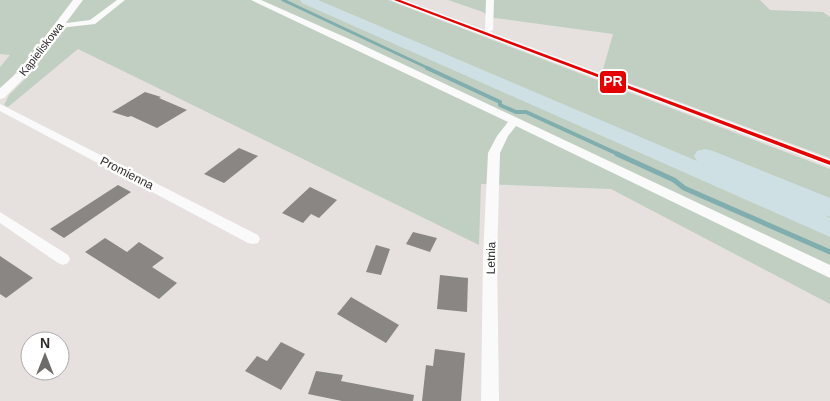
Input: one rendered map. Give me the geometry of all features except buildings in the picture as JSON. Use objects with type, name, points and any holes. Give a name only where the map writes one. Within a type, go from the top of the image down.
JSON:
[{"type":"highway","points":[[307,0],[830,228]]},
{"type":"highway","points":[[333,0],[830,208]]},
{"type":"street","name":"Kąpieliskowa","points":[[0,95],[23,73],[78,0]]},
{"type":"street","points":[[59,26],[92,22],[121,0]]},
{"type":"street","points":[[255,0],[353,44],[830,272]]},
{"type":"street","points":[[489,30],[490,0]]},
{"type":"street","name":"Promienna","points":[[0,108],[254,239]]},
{"type":"street","name":"Letnia","points":[[490,401],[490,257],[494,153],[499,140],[507,128],[515,122]]},
{"type":"street","points":[[0,216],[63,259]]},
{"type":"green space","points":[[0,0],[388,0],[830,169],[830,304],[611,189],[481,184],[479,245],[78,49],[8,107],[4,105],[9,95],[27,77],[45,52],[34,52],[0,91],[0,67],[10,55],[0,54]]},
{"type":"green space","points":[[448,0],[760,0],[770,10],[823,12],[830,17],[830,158],[602,73],[613,34],[488,17],[483,12]]},
{"type":"waterway","points":[[283,0],[430,69]]},
{"type":"waterway","points":[[427,68],[500,102],[500,105],[516,112],[526,112],[620,155]]},
{"type":"waterway","points":[[617,154],[674,180],[684,188],[830,252]]},
{"type":"transit line","name":"PR","points":[[396,0],[830,163]]}]
